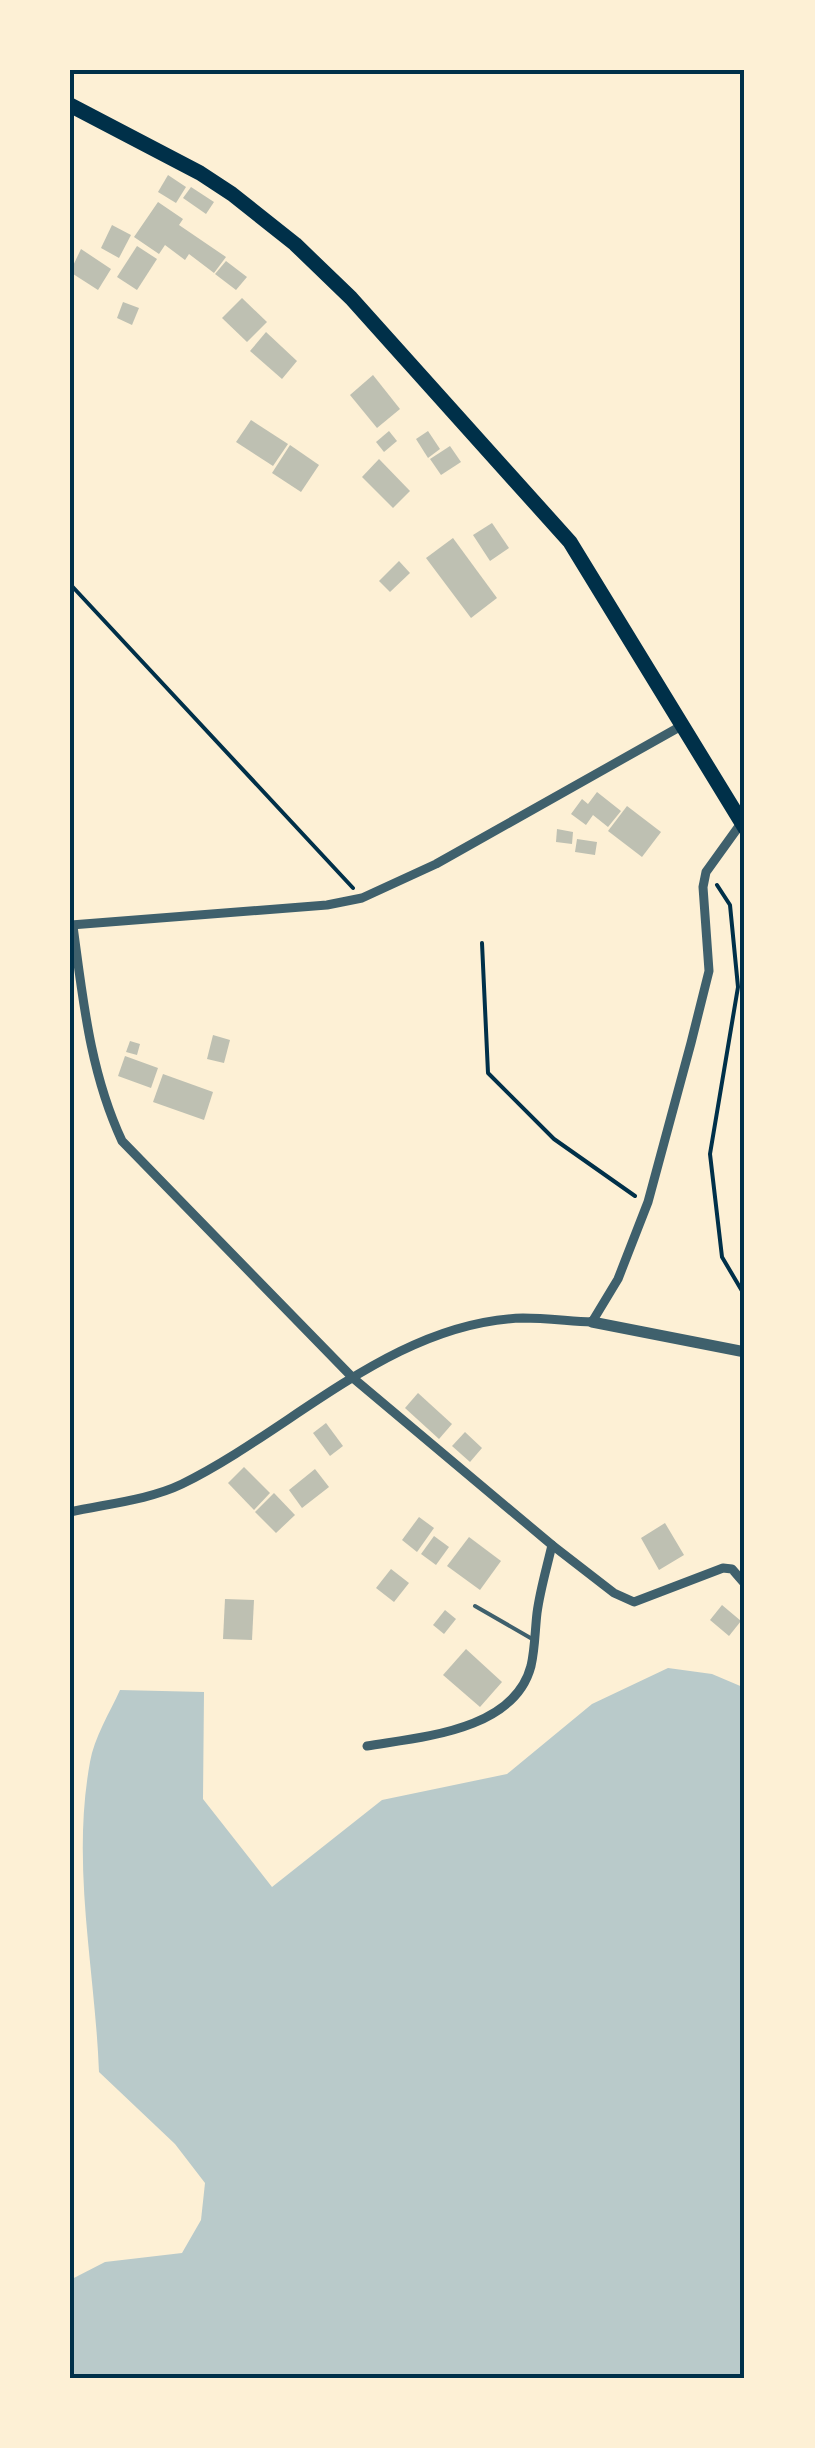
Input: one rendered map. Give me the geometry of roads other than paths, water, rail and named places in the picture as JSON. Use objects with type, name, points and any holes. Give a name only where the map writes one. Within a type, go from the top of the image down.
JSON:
[{"type":"highway","points":[[70,105],[200,172],[324,270],[570,542],[743,825]]},
{"type":"street","points":[[683,726],[436,864],[362,898],[327,905],[72,925],[90,1048],[104,1102],[122,1141],[353,1378],[614,1593],[634,1602],[723,1568],[732,1569],[745,1584]]},
{"type":"street","points":[[592,1322],[618,1279],[648,1202],[709,970],[703,888],[706,872],[743,825]]},
{"type":"street","points":[[70,1512],[180,1485],[353,1378],[466,1328],[521,1318],[592,1322],[745,1352]]},
{"type":"street","points":[[367,1746],[438,1734],[502,1708],[520,1690],[531,1668],[552,1545]]},
{"type":"lane","points":[[475,1606],[534,1640]]}]
